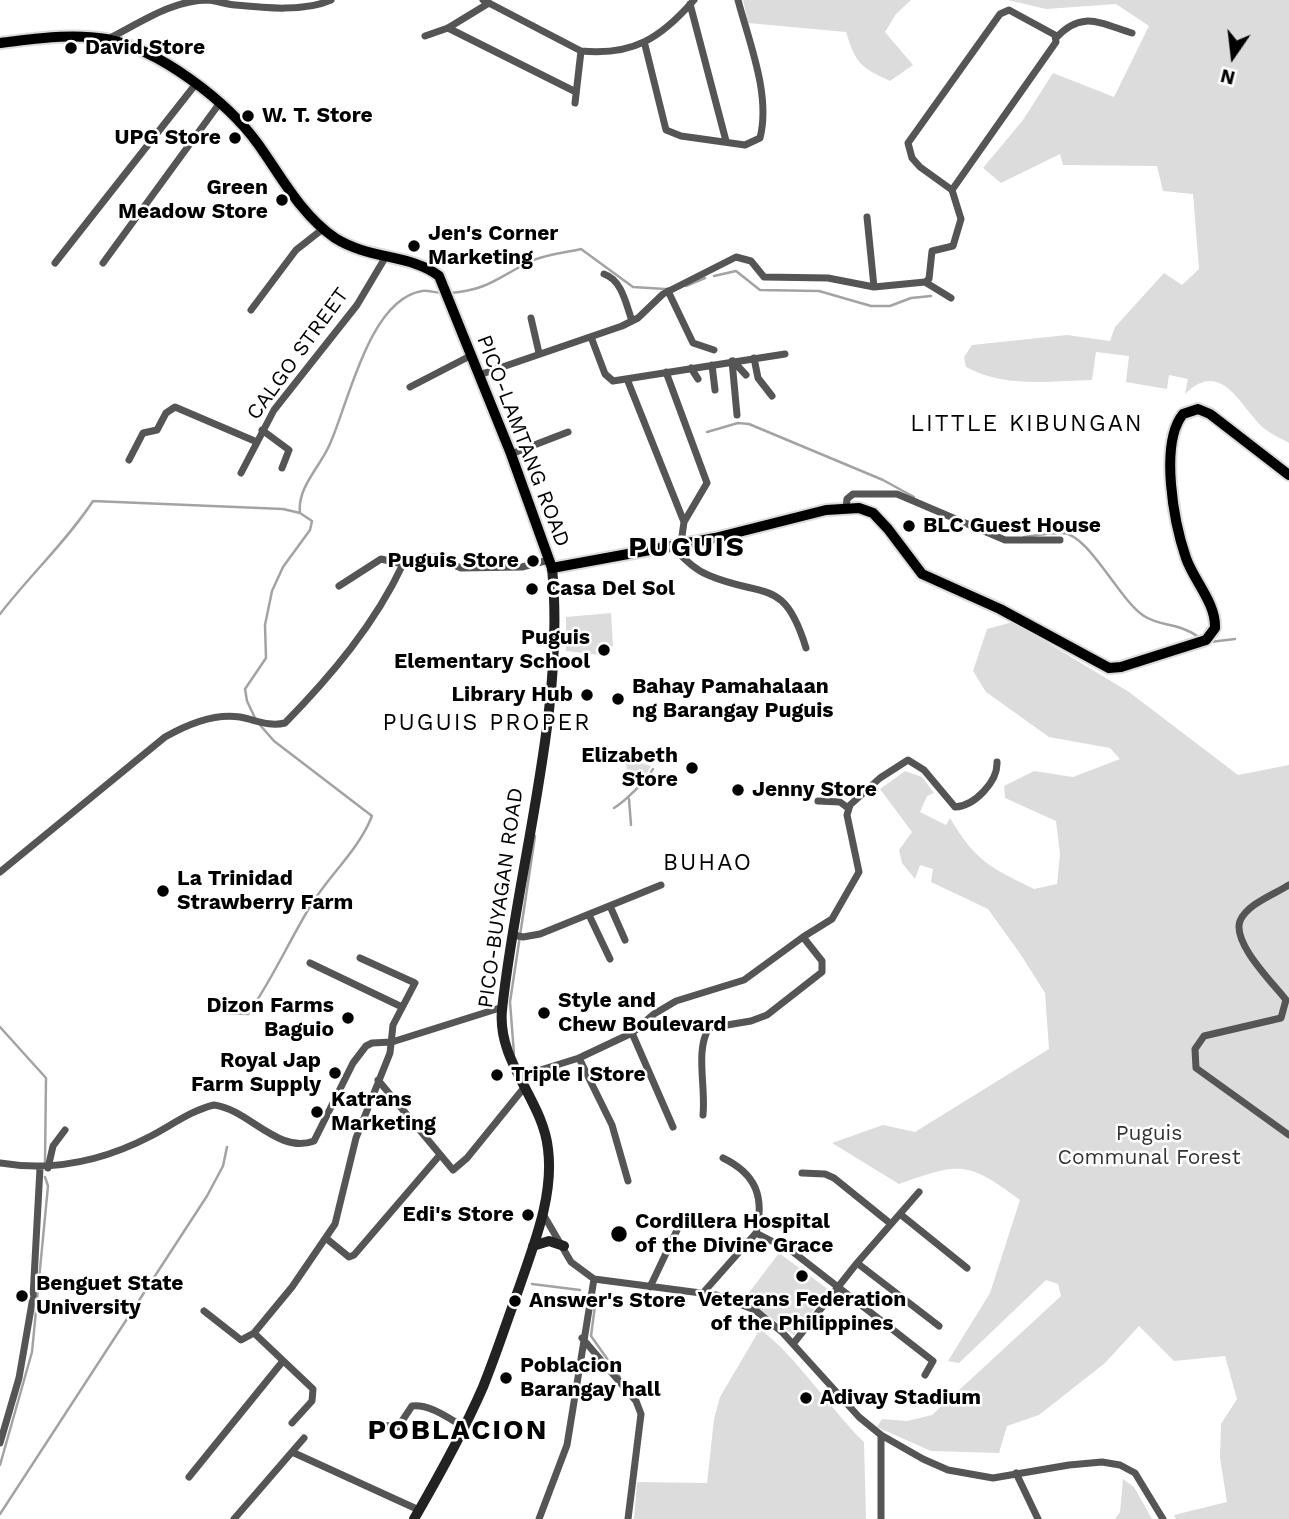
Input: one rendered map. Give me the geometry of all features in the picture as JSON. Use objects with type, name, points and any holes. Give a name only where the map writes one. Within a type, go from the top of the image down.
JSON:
[{"type":"main road","name":"PICO-LAMTANG ROAD","points":[[0,43],[65,36],[108,39],[154,57],[219,104],[254,139],[292,194],[336,238],[386,258],[426,267],[444,285],[447,299],[511,454],[550,564],[734,534],[807,514],[859,508],[873,513],[922,574],[1000,608],[1099,663],[1117,668],[1206,640],[1214,628],[1211,606],[1186,558],[1175,512],[1171,449],[1175,427],[1183,414],[1198,409],[1210,414],[1289,475]]},
{"type":"main road","name":"PICO-BUYAGAN ROAD","points":[[417,1515],[484,1384],[533,1246],[547,1192],[548,1147],[540,1121],[509,1056],[503,1007],[518,936],[546,721],[554,628],[550,564]]},
{"type":"main road","points":[[533,1246],[549,1241],[564,1246]]},
{"type":"street","points":[[108,39],[167,8],[191,3],[209,0],[232,5],[313,8],[331,0]]},
{"type":"street","points":[[645,45],[666,130],[681,136],[745,145],[753,143],[760,138],[763,127],[759,83],[738,0]]},
{"type":"street","points":[[425,36],[448,28],[486,2],[581,51],[621,49],[645,45],[692,2],[726,141]]},
{"type":"street","points":[[479,375],[632,321],[668,292],[736,257],[751,261],[764,277],[828,278],[874,287],[925,282],[929,279],[932,251],[953,246],[960,227],[952,190],[912,158],[908,143],[1003,11],[1009,10],[1045,28],[1056,38]]},
{"type":"street","points":[[952,190],[1056,38],[1069,24],[1081,19],[1132,33]]},
{"type":"street","points":[[448,28],[576,92]]},
{"type":"street","points":[[575,103],[581,51]]},
{"type":"street","points":[[55,262],[195,85]]},
{"type":"street","points":[[103,263],[219,104]]},
{"type":"street","points":[[867,217],[874,287]]},
{"type":"street","points":[[251,310],[296,250],[324,228]]},
{"type":"street","name":"CALGO STREET","points":[[241,473],[262,430],[298,377],[357,305],[386,258]]},
{"type":"street","points":[[604,274],[613,277],[618,285],[632,321]]},
{"type":"street","points":[[925,282],[936,292],[951,298]]},
{"type":"street","points":[[668,292],[693,343],[714,350]]},
{"type":"street","points":[[531,318],[539,353]]},
{"type":"street","points":[[591,337],[607,378],[613,381],[785,354]]},
{"type":"street","points":[[410,387],[470,356]]},
{"type":"street","points":[[754,358],[758,378],[772,396]]},
{"type":"street","points":[[732,361],[746,375]]},
{"type":"street","points":[[732,361],[737,415]]},
{"type":"street","points":[[712,365],[715,390]]},
{"type":"street","points":[[691,368],[698,379]]},
{"type":"street","points":[[666,372],[693,440],[706,486],[684,522],[681,543]]},
{"type":"street","points":[[627,379],[684,522]]},
{"type":"street","points":[[129,460],[143,433],[157,430],[166,413],[175,407],[257,442]]},
{"type":"street","points":[[262,430],[288,446],[289,453],[282,468]]},
{"type":"street","points":[[511,454],[568,432]]},
{"type":"street","points":[[846,509],[847,499],[853,494],[897,494],[1005,540],[1060,540]]},
{"type":"street","points":[[669,544],[705,574],[759,589],[782,601],[796,619],[806,648]]},
{"type":"street","points":[[339,586],[377,560],[403,564],[434,557],[461,568],[550,564]]},
{"type":"street","points":[[0,872],[165,737],[180,728],[228,716],[275,726],[285,723],[346,654],[391,592],[403,564]]},
{"type":"street","points":[[848,808],[855,797],[905,760],[919,765],[955,807],[959,807],[973,801],[995,778],[997,762]]},
{"type":"street","points":[[518,1077],[579,1058],[632,1034],[654,1014],[676,1001],[754,975],[803,937],[832,919],[859,872],[848,808],[841,802],[818,801]]},
{"type":"street","points":[[518,936],[589,915],[662,885]]},
{"type":"street","points":[[1289,886],[1253,906],[1241,919],[1239,932],[1250,956],[1286,1000],[1281,1018],[1204,1036],[1195,1049],[1196,1069],[1289,1135]]},
{"type":"street","points":[[610,906],[625,940]]},
{"type":"street","points":[[589,915],[610,959]]},
{"type":"street","points":[[703,1115],[705,1087],[700,1048],[704,1035],[709,1028],[751,1021],[767,1015],[819,977],[821,961],[803,937]]},
{"type":"street","points":[[204,1311],[241,1340],[254,1332],[327,1239],[340,1210],[346,1170],[392,1042],[393,1025],[415,985],[415,981],[360,958]]},
{"type":"street","points":[[310,963],[402,1007]]},
{"type":"street","points":[[0,1163],[44,1168],[68,1166],[132,1145],[214,1105],[229,1106],[283,1140],[305,1145],[314,1141],[361,1051],[372,1043],[392,1042],[503,1007]]},
{"type":"street","points":[[632,1034],[673,1126]]},
{"type":"street","points":[[579,1058],[612,1125],[628,1181]]},
{"type":"street","points":[[378,1080],[439,1156],[454,1169],[523,1089]]},
{"type":"street","points":[[0,1443],[15,1394],[33,1297],[44,1168],[52,1146],[65,1130]]},
{"type":"street","points":[[327,1239],[345,1254],[354,1255],[439,1156]]},
{"type":"street","points":[[702,1293],[756,1233],[760,1203],[754,1185],[741,1167],[723,1158]]},
{"type":"street","points":[[802,1174],[825,1174],[834,1178],[891,1224]]},
{"type":"street","points":[[793,1344],[840,1288],[857,1263],[919,1192]]},
{"type":"street","points":[[543,1214],[579,1270],[594,1279],[702,1293],[740,1302],[755,1310],[793,1344],[821,1378],[881,1435],[948,1470],[993,1478],[1102,1462],[1120,1465],[1135,1473],[1163,1519]]},
{"type":"street","points":[[900,1214],[967,1268]]},
{"type":"street","points":[[650,1287],[678,1228]]},
{"type":"street","points":[[756,1233],[793,1252],[933,1361],[925,1375]]},
{"type":"street","points":[[857,1263],[939,1326]]},
{"type":"street","points":[[539,1519],[567,1445],[582,1338],[594,1279]]},
{"type":"street","points":[[254,1332],[313,1389],[314,1395],[292,1423]]},
{"type":"street","points":[[582,1338],[636,1401],[641,1414],[628,1519]]},
{"type":"street","points":[[189,1477],[283,1361]]},
{"type":"street","points":[[381,1425],[398,1427],[412,1406],[416,1405],[425,1406],[464,1427]]},
{"type":"street","points":[[881,1435],[881,1519]]},
{"type":"street","points":[[234,1519],[303,1438]]},
{"type":"street","points":[[292,1452],[417,1515]]},
{"type":"street","points":[[1016,1473],[1038,1519]]},
{"type":"green space","points":[[743,0],[911,0],[896,14],[885,32],[913,65],[890,81],[860,63],[846,32],[748,23]]},
{"type":"green space","points":[[1008,0],[1289,0],[1289,443],[1265,429],[1231,390],[1221,384],[1210,381],[1198,384],[1185,394],[1188,379],[1169,375],[1167,389],[1126,382],[1129,356],[1096,352],[1092,380],[1011,381],[981,374],[966,367],[964,357],[972,345],[1067,335],[1110,341],[1115,327],[1164,273],[1182,285],[1199,269],[1193,194],[1163,191],[1157,166],[1063,165],[1060,154],[1001,183],[983,168],[1023,120],[1053,73],[1114,97],[1149,26],[1116,4],[1046,9]]},
{"type":"green space","points":[[611,613],[613,646],[601,655],[566,651],[566,617]]},
{"type":"green space","name":"Puguis Communal Forest","points":[[1013,622],[1129,692],[1238,775],[1289,765],[1289,1519],[1176,1519],[1174,1515],[1227,1502],[1220,1458],[1221,1424],[1237,1399],[1225,1356],[1174,1361],[1139,1326],[1105,1363],[1039,1415],[1007,1426],[999,1453],[931,1451],[877,1427],[882,1419],[907,1421],[932,1415],[1061,1296],[1058,1284],[1046,1280],[959,1363],[948,1361],[990,1293],[1020,1200],[987,1178],[962,1169],[936,1172],[899,1184],[832,1143],[883,1125],[915,1132],[1049,1049],[1045,993],[1021,955],[988,909],[931,882],[933,869],[920,865],[915,879],[902,863],[899,850],[912,832],[880,789],[905,771],[922,777],[934,793],[927,796],[920,812],[946,825],[950,818],[976,854],[1006,875],[1034,889],[1057,884],[1060,854],[1056,821],[1005,798],[1004,786],[1034,771],[1073,777],[1120,759],[1110,748],[1049,737],[986,692],[973,671],[987,629]]},
{"type":"green space","points":[[625,758],[651,766],[645,777],[630,788]]},
{"type":"green space","points":[[779,1253],[829,1290],[794,1335],[745,1298]]},
{"type":"green space","points":[[760,1329],[801,1369],[864,1442],[866,1519],[634,1519],[637,1482],[707,1483],[714,1419],[720,1397]]},
{"type":"green space","points":[[1123,1479],[1134,1487],[1152,1519],[1115,1519],[1120,1512]]},
{"type":"waterway","points":[[450,293],[482,286],[539,258],[581,249],[633,287],[665,289]]},
{"type":"waterway","points":[[714,276],[736,271],[760,290],[819,291],[871,306],[890,306],[911,298],[931,296]]},
{"type":"waterway","points":[[686,286],[705,278]]},
{"type":"waterway","points":[[300,513],[305,487],[329,446],[362,357],[374,333],[387,313],[403,299],[422,291],[443,293]]},
{"type":"waterway","points":[[707,432],[738,423],[749,424],[883,480],[914,497]]},
{"type":"waterway","points":[[0,614],[93,501],[283,509],[300,513],[312,521],[310,530],[283,567],[272,591],[265,625],[266,658],[245,689],[247,701],[256,720]]},
{"type":"waterway","points":[[1024,537],[1057,533],[1072,536],[1093,555],[1134,608],[1144,616],[1184,629],[1199,637]]},
{"type":"waterway","points":[[1210,642],[1235,639]]},
{"type":"waterway","points":[[226,1013],[248,1014],[311,905],[352,851],[372,816],[274,741],[260,725]]},
{"type":"waterway","points":[[614,808],[635,790],[653,769]]},
{"type":"waterway","points":[[629,799],[631,825]]},
{"type":"waterway","points":[[514,1054],[510,1002],[535,836]]},
{"type":"waterway","points":[[0,1027],[46,1078],[45,1162]]},
{"type":"waterway","points":[[0,1514],[207,1196],[223,1166],[227,1147]]},
{"type":"waterway","points":[[0,1465],[32,1352],[48,1186],[45,1177]]},
{"type":"waterway","points":[[532,1284],[580,1290]]},
{"type":"waterway","points":[[596,1298],[591,1336],[620,1377]]},
{"type":"place","name":"David Store","points":[[71,48]]},
{"type":"place","name":"W. T. Store","points":[[248,116]]},
{"type":"place","name":"UPG Store","points":[[235,138]]},
{"type":"place","name":"Green Meadow Store","points":[[282,200]]},
{"type":"place","name":"Jen's Corner Marketing","points":[[414,246]]},
{"type":"place","name":"BLC Guest House","points":[[909,526]]},
{"type":"place","name":"Puguis Store","points":[[533,561]]},
{"type":"place","name":"Casa Del Sol","points":[[532,589]]},
{"type":"place","name":"Puguis Elementary School","points":[[604,650]]},
{"type":"place","name":"Library Hub","points":[[587,695]]},
{"type":"place","name":"Bahay Pamahalaan ng Barangay Puguis","points":[[618,699]]},
{"type":"place","name":"Elizabeth Store","points":[[692,768]]},
{"type":"place","name":"Jenny Store","points":[[738,790]]},
{"type":"place","name":"La Trinidad Strawberry Farm","points":[[163,891]]},
{"type":"place","name":"Style and Chew Boulevard","points":[[544,1013]]},
{"type":"place","name":"Dizon Farms Baguio","points":[[348,1018]]},
{"type":"place","name":"Royal Jap Farm Supply","points":[[335,1073]]},
{"type":"place","name":"Triple I Store","points":[[497,1075]]},
{"type":"place","name":"Katrans Marketing","points":[[317,1112]]},
{"type":"place","name":"Edi's Store","points":[[528,1215]]},
{"type":"place","name":"Cordillera Hospital of the Divine Grace","points":[[619,1234]]},
{"type":"place","name":"Veterans Federation of the Philippines","points":[[802,1276]]},
{"type":"place","name":"Benguet State University","points":[[22,1296]]},
{"type":"place","name":"Answer's Store","points":[[515,1301]]},
{"type":"place","name":"Poblacion Barangay hall","points":[[506,1378]]},
{"type":"place","name":"Adivay Stadium","points":[[806,1398]]},
{"type":"district","name":"LITTLE KIBUNGAN","points":[[1027,424]]},
{"type":"district","name":"PUGUIS","points":[[687,548]]},
{"type":"district","name":"PUGUIS PROPER","points":[[487,723]]},
{"type":"district","name":"BUHAO","points":[[708,863]]},
{"type":"district","name":"POBLACION","points":[[458,1431]]}]
